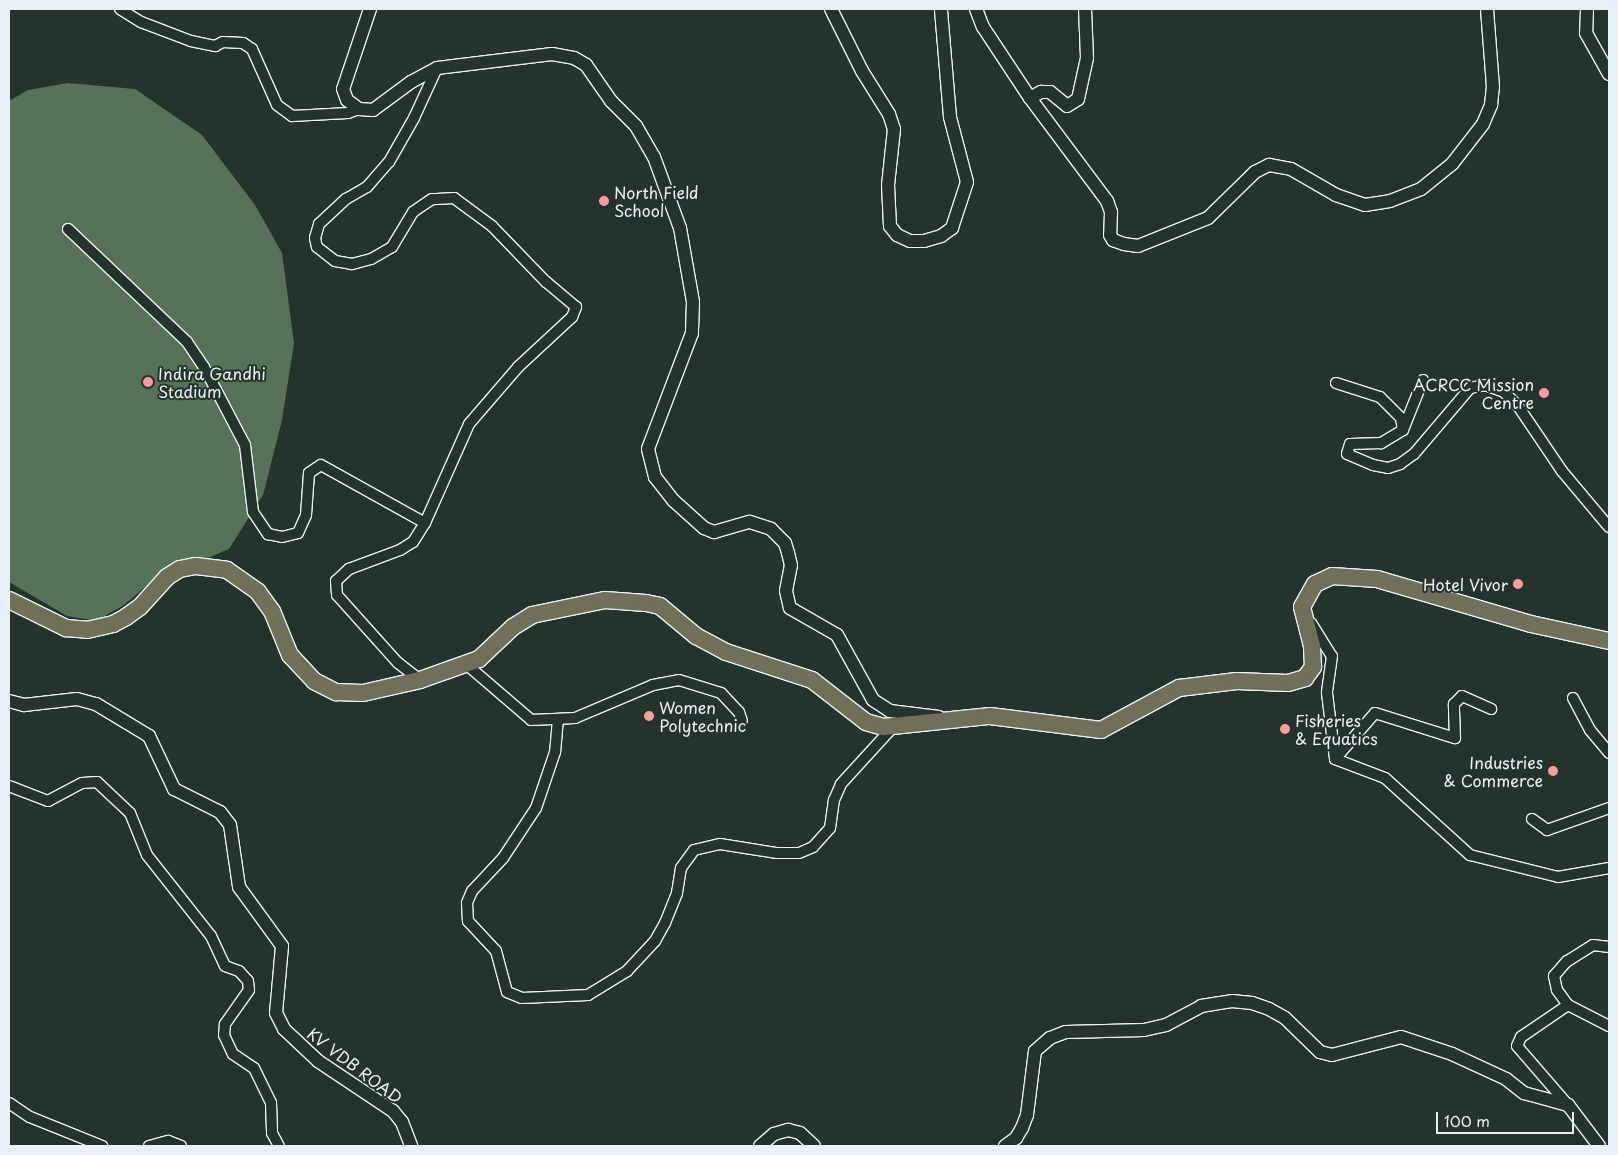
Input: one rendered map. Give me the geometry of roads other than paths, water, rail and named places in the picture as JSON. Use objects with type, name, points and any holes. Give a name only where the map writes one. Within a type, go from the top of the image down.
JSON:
[{"type":"highway","points":[[9,600],[66,628],[87,630],[113,624],[126,617],[140,607],[167,577],[180,569],[196,566],[227,570],[258,592],[272,611],[290,655],[314,681],[336,692],[363,692],[420,680],[479,659],[513,627],[532,615],[606,600],[646,603],[660,606],[696,636],[726,652],[812,680],[866,722],[893,727],[990,716],[1101,730],[1179,688],[1237,681],[1288,683],[1305,678],[1313,667],[1302,608],[1315,584],[1332,576],[1348,575],[1378,579],[1531,624],[1609,640]]},
{"type":"street","points":[[120,9],[141,22],[185,40],[214,46],[223,42],[243,43],[252,49],[277,105],[292,116],[348,113],[359,109],[373,110],[411,82],[437,68],[538,54],[574,58],[586,65],[611,101],[636,126],[654,157],[680,228],[693,302],[692,333],[648,449],[655,477],[674,501],[704,528],[714,532],[750,522],[771,529],[778,535],[785,543],[791,564],[786,591],[790,608],[837,635],[873,700],[890,711],[951,719]]},
{"type":"street","points":[[359,109],[348,100],[344,90],[370,9]]},
{"type":"street","points":[[831,9],[862,72],[889,114],[894,129],[888,185],[890,226],[896,235],[910,241],[924,241],[941,236],[952,228],[967,182],[950,118],[941,9]]},
{"type":"street","points":[[976,9],[983,26],[1030,98],[1107,201],[1111,212],[1110,235],[1113,240],[1138,246],[1208,218],[1255,172],[1269,165],[1291,169],[1336,195],[1365,205],[1390,201],[1422,189],[1452,164],[1483,124],[1491,105],[1493,87],[1487,9]]},
{"type":"street","points":[[1030,98],[1041,92],[1050,92],[1067,106],[1078,99],[1087,58],[1085,9]]},
{"type":"street","points":[[1587,9],[1586,33],[1609,74]]},
{"type":"street","points":[[420,680],[398,663],[337,595],[335,588],[340,574],[349,568],[408,546],[425,523],[468,424],[518,367],[572,317],[576,307],[546,282],[492,226],[454,198],[432,199],[422,204],[413,212],[392,247],[371,259],[352,264],[335,261],[317,247],[315,238],[319,224],[346,199],[367,187],[389,162],[414,118],[437,68]]},
{"type":"street","points":[[68,229],[187,342],[204,367],[244,445],[253,512],[268,534],[282,537],[298,533],[306,516],[309,473],[321,464],[425,523]]},
{"type":"street","points":[[1423,380],[1403,430],[1381,443],[1350,444],[1347,454],[1373,465],[1388,468],[1400,464],[1414,454],[1470,388],[1485,385],[1496,388],[1518,406],[1562,471],[1609,527]]},
{"type":"street","points":[[1336,383],[1380,397],[1393,408],[1403,430]]},
{"type":"street","points":[[1302,608],[1332,656],[1327,693],[1335,759]]},
{"type":"street","points":[[466,664],[521,715],[531,720],[575,718],[653,685],[680,680],[721,693],[739,712],[742,721]]},
{"type":"street","points":[[1335,759],[1375,713],[1455,738],[1454,704],[1462,696],[1491,709]]},
{"type":"street","points":[[1573,698],[1590,730],[1609,753]]},
{"type":"street","name":"KV VDB ROAD","points":[[9,701],[24,704],[77,699],[96,704],[149,736],[174,789],[220,812],[230,825],[239,887],[282,946],[276,1013],[284,1029],[318,1061],[393,1111],[402,1122],[411,1146]]},
{"type":"street","points":[[558,719],[554,752],[536,808],[503,858],[472,891],[468,903],[468,921],[496,951],[507,992],[522,998],[588,995],[627,971],[655,941],[665,923],[677,893],[681,868],[694,850],[720,844],[784,853],[813,847],[830,828],[834,800],[841,784],[893,727]]},
{"type":"street","points":[[1335,759],[1385,778],[1470,855],[1558,877],[1609,868]]},
{"type":"street","points":[[9,786],[20,793],[48,801],[82,783],[98,782],[130,813],[147,855],[211,936],[225,966],[239,971],[248,981],[249,990],[225,1024],[224,1035],[233,1054],[254,1068],[271,1103],[272,1133],[280,1146]]},
{"type":"street","points":[[1532,819],[1547,830],[1609,808]]},
{"type":"street","points":[[1609,947],[1593,944],[1560,966],[1554,976],[1554,983],[1568,1006],[1609,1026]]},
{"type":"street","points":[[1005,1146],[1016,1138],[1027,1115],[1035,1051],[1050,1038],[1066,1032],[1144,1030],[1166,1026],[1200,1006],[1232,1001],[1252,1003],[1269,1009],[1285,1018],[1320,1052],[1332,1055],[1401,1037],[1452,1054],[1506,1079],[1524,1093],[1568,1105]]},
{"type":"street","points":[[1568,1006],[1517,1042],[1521,1054],[1562,1095],[1599,1146]]},
{"type":"street","points":[[9,1102],[30,1117],[102,1146]]},
{"type":"street","points":[[760,1146],[774,1134],[788,1130],[800,1133],[814,1146]]},
{"type":"street","points":[[150,1146],[168,1141],[181,1146]]},
{"type":"place","name":"North Field School","points":[[604,201]]},
{"type":"place","name":"Indira Gandhi Stadium","points":[[148,382]]},
{"type":"place","name":"ACRCC Mission Centre","points":[[1544,393]]},
{"type":"place","name":"Hotel Vivor","points":[[1518,584]]},
{"type":"place","name":"Women Polytechnic","points":[[649,716]]},
{"type":"place","name":"Fisheries & Equatics","points":[[1285,729]]},
{"type":"place","name":"Industries & Commerce","points":[[1553,771]]}]
